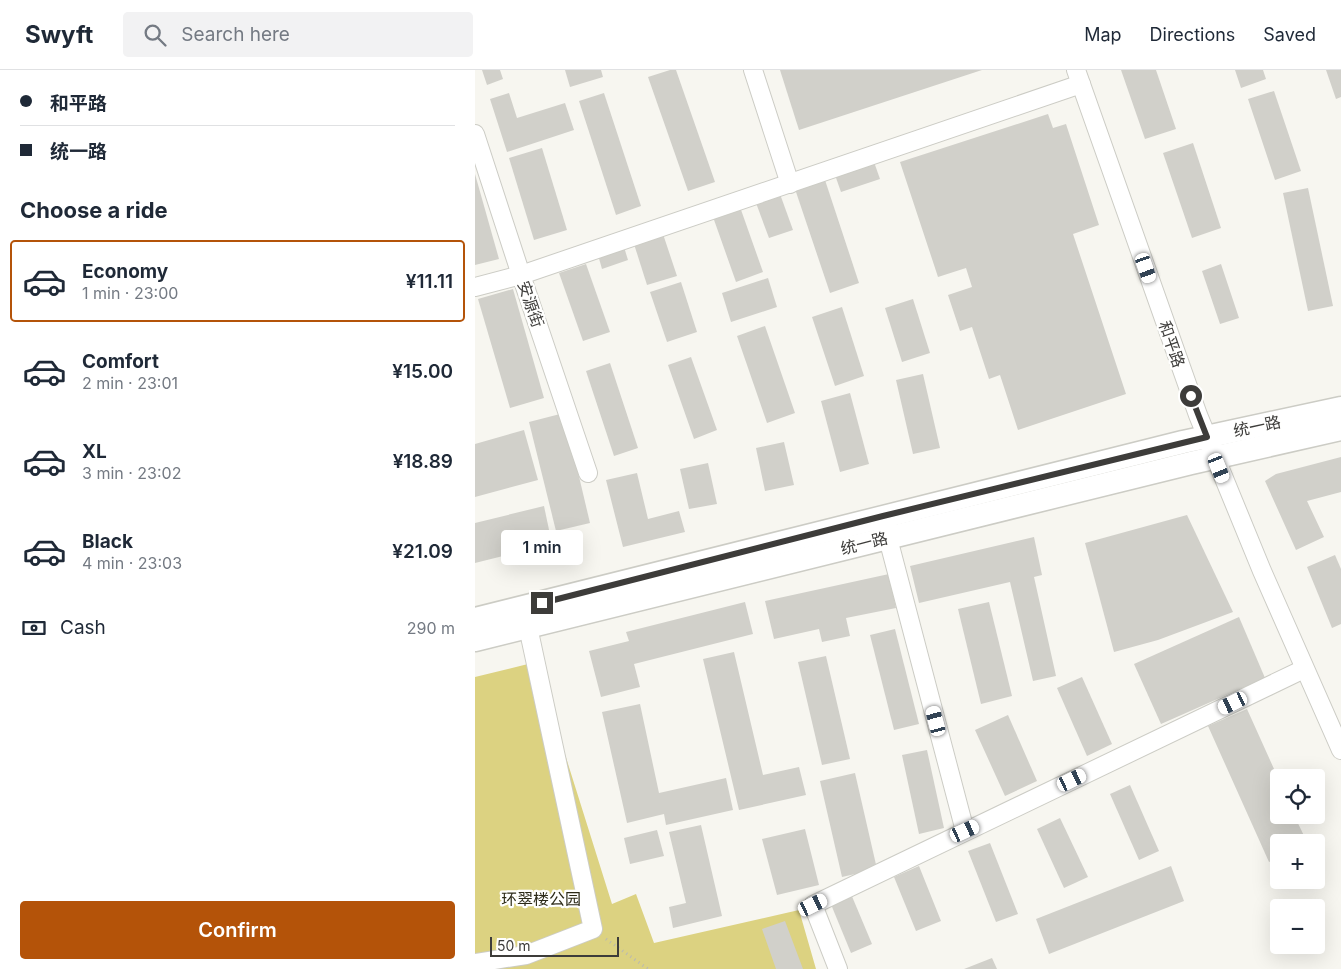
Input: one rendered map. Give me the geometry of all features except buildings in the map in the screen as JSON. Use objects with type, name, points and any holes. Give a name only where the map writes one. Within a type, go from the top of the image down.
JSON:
[{"type":"main road","name":"统一路","points":[[475,619],[885,527],[1211,447],[1341,408]]},
{"type":"main road","name":"统一路","points":[[1211,447],[1341,429]]},
{"type":"main road","name":"统一路","points":[[475,640],[528,627],[885,527]]},
{"type":"street","points":[[753,70],[790,184]]},
{"type":"street","points":[[475,287],[521,275],[790,184],[1079,77]]},
{"type":"street","name":"和平路","points":[[1079,77],[1211,447],[1304,669],[1341,750]]},
{"type":"street","name":"安源街","points":[[475,134],[588,473]]},
{"type":"street","points":[[885,527],[965,831]]},
{"type":"street","points":[[475,963],[526,954],[593,929],[528,627]]},
{"type":"street","points":[[837,969],[813,905],[1304,669]]},
{"type":"path","points":[[593,929],[648,969]]},
{"type":"green space","name":"环翠楼公园","points":[[536,662],[612,904],[636,894],[654,943],[799,910],[816,969],[475,969],[475,677]]},
{"type":"route","points":[[542,603],[883,516],[1207,437],[1191,396]]}]
